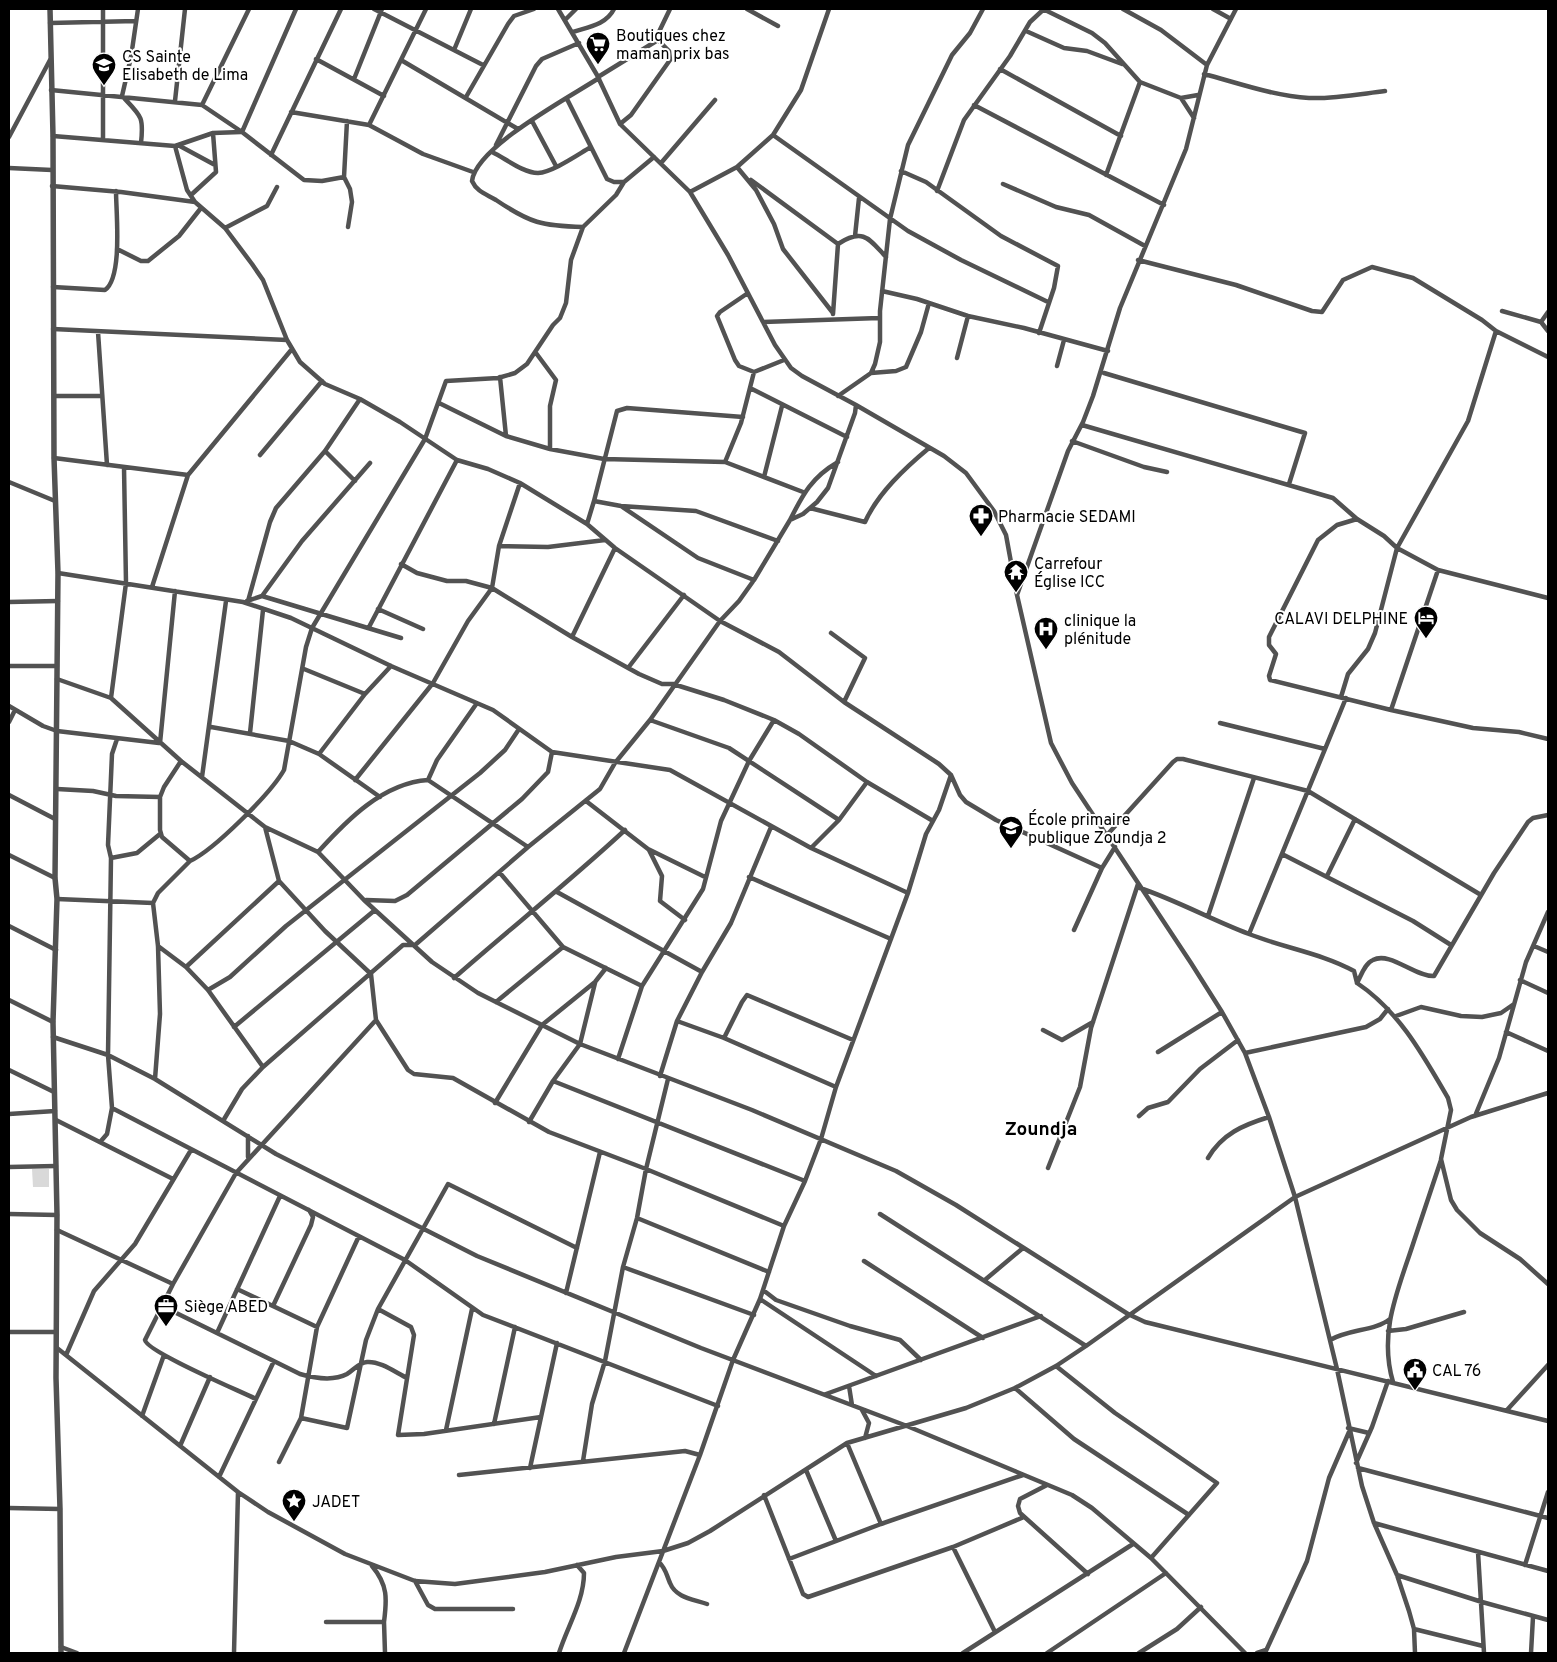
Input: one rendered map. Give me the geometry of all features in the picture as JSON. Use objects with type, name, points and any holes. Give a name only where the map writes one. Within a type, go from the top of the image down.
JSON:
[{"type":"street","points":[[50,9],[53,136],[54,458],[58,573],[58,789],[55,819],[57,899],[53,1022],[57,1214],[56,1426],[60,1509],[61,1650],[78,1653]]},
{"type":"street","points":[[103,140],[104,9]]},
{"type":"street","points":[[122,96],[131,57],[138,9]]},
{"type":"street","points":[[175,101],[185,9]]},
{"type":"street","points":[[202,105],[249,9]]},
{"type":"street","points":[[242,132],[296,9]]},
{"type":"street","points":[[271,155],[341,9]]},
{"type":"street","points":[[374,9],[382,10],[483,65]]},
{"type":"street","points":[[370,125],[426,9]]},
{"type":"street","points":[[454,50],[471,9]]},
{"type":"street","points":[[466,97],[483,65],[514,16],[534,9]]},
{"type":"street","points":[[558,9],[598,78],[620,124],[690,192],[721,242],[784,360],[796,373],[856,404],[929,448],[966,473],[994,511],[1006,535],[1017,595],[1051,743],[1072,783],[1222,1012],[1245,1053],[1269,1117],[1295,1197],[1337,1369],[1357,1466],[1374,1523],[1397,1575],[1414,1630],[1415,1653]]},
{"type":"street","points":[[565,20],[576,9]]},
{"type":"street","points":[[573,32],[598,24],[605,20],[614,9]]},
{"type":"street","points":[[620,124],[631,115],[670,60],[669,51],[658,40],[657,36],[670,9]]},
{"type":"street","points":[[747,9],[778,26]]},
{"type":"street","points":[[690,192],[737,166],[772,135],[801,90],[829,9]]},
{"type":"street","points":[[871,373],[879,350],[882,291],[890,219],[908,145],[924,108],[952,55],[970,34],[983,9]]},
{"type":"street","points":[[937,191],[956,138],[974,105],[1026,31],[1030,22],[1044,9],[1092,33],[1105,43],[1140,82],[1181,98],[1198,95]]},
{"type":"street","points":[[1123,9],[1161,30],[1207,65]]},
{"type":"street","points":[[1213,9],[1231,20]]},
{"type":"street","points":[[1017,595],[1072,441],[1082,425],[1108,351],[1120,308],[1138,260],[1164,205],[1186,149],[1207,65],[1236,9]]},
{"type":"street","points":[[354,79],[382,10]]},
{"type":"street","points":[[50,23],[136,21]]},
{"type":"street","points":[[1026,31],[1064,48],[1087,51],[1124,64]]},
{"type":"street","points":[[495,147],[518,129],[658,40]]},
{"type":"street","points":[[579,43],[542,59],[536,66],[506,121],[495,147],[473,172],[472,181],[474,187],[524,219],[549,226],[583,227]]},
{"type":"street","points":[[316,59],[384,96]]},
{"type":"street","points":[[9,137],[50,60]]},
{"type":"street","points":[[401,60],[518,129]]},
{"type":"street","points":[[1000,69],[1121,136]]},
{"type":"street","points":[[1204,74],[1285,95],[1308,98],[1385,91]]},
{"type":"street","points":[[1106,174],[1140,82]]},
{"type":"street","points":[[51,90],[202,105],[309,182],[344,177]]},
{"type":"street","points":[[122,96],[136,111],[143,123],[141,143]]},
{"type":"street","points":[[1181,98],[1194,118]]},
{"type":"street","points":[[567,99],[607,179],[614,182],[624,182]]},
{"type":"street","points":[[661,163],[714,100]]},
{"type":"street","points":[[974,105],[1164,205]]},
{"type":"street","points":[[292,112],[370,125],[422,154],[473,172]]},
{"type":"street","points":[[347,121],[344,177],[350,189],[352,202],[348,227]]},
{"type":"street","points":[[532,121],[556,166]]},
{"type":"street","points":[[176,146],[213,133],[242,132]]},
{"type":"street","points":[[191,195],[214,174],[213,133]]},
{"type":"street","points":[[772,135],[890,219],[946,252],[1048,302]]},
{"type":"street","points":[[53,136],[176,146],[214,165]]},
{"type":"street","points":[[176,146],[191,195],[195,202],[226,228],[264,280],[292,349],[300,362],[322,381],[360,399],[400,422],[457,460],[488,469],[520,484],[587,524],[615,548],[720,621],[779,652],[844,702],[939,764],[951,775],[960,795],[966,802],[996,820],[1102,868]]},
{"type":"street","points":[[492,152],[528,171],[539,173],[591,148]]},
{"type":"street","points":[[155,1079],[160,1014],[158,946],[152,903],[158,893],[190,861],[224,836],[248,812],[276,783],[284,770],[304,669],[306,647],[312,628],[424,439],[440,403],[446,381],[500,377],[515,373],[536,353],[553,325],[560,318],[566,303],[571,260],[583,227],[616,195],[624,182],[654,157]]},
{"type":"street","points":[[737,166],[748,178],[838,244]]},
{"type":"street","points":[[9,168],[52,170]]},
{"type":"street","points":[[901,171],[921,180],[1001,236],[1056,264],[1059,268],[1058,273],[1039,333]]},
{"type":"street","points":[[748,178],[774,224],[783,249],[833,313]]},
{"type":"street","points":[[1003,184],[1056,207],[1089,215],[1145,246]]},
{"type":"street","points":[[52,186],[116,191],[195,202]]},
{"type":"street","points":[[226,228],[267,206],[277,187]]},
{"type":"street","points":[[53,287],[105,290],[112,281],[119,220],[116,191]]},
{"type":"street","points":[[855,236],[859,198]]},
{"type":"street","points":[[117,248],[141,261],[148,261],[179,236],[201,208]]},
{"type":"street","points":[[838,244],[855,236],[872,240],[886,257]]},
{"type":"street","points":[[834,319],[838,244]]},
{"type":"street","points":[[1138,260],[1236,285],[1322,312],[1343,280],[1372,268],[1413,278],[1482,320],[1496,331],[1548,357]]},
{"type":"street","points":[[882,291],[929,303],[968,316],[1108,351]]},
{"type":"street","points":[[748,293],[717,316],[739,366],[754,372],[784,360]]},
{"type":"street","points":[[838,396],[871,373],[896,371],[906,367],[921,332],[929,303]]},
{"type":"street","points":[[1502,311],[1541,322],[1548,331]]},
{"type":"street","points":[[1541,322],[1548,312]]},
{"type":"street","points":[[957,358],[968,316]]},
{"type":"street","points":[[763,322],[880,318]]},
{"type":"street","points":[[53,329],[287,340]]},
{"type":"street","points":[[1249,934],[1325,750],[1344,697],[1348,674],[1368,649],[1375,633],[1397,548],[1468,421],[1496,331]]},
{"type":"street","points":[[98,332],[107,465]]},
{"type":"street","points":[[1057,366],[1064,340]]},
{"type":"street","points":[[152,587],[188,476],[292,349]]},
{"type":"street","points":[[536,353],[556,380],[550,406],[550,449]]},
{"type":"street","points":[[725,462],[743,417],[754,372]]},
{"type":"street","points":[[1104,373],[1305,433],[1289,484]]},
{"type":"street","points":[[500,377],[506,436]]},
{"type":"street","points":[[260,455],[322,381]]},
{"type":"street","points":[[750,388],[782,406],[847,437]]},
{"type":"street","points":[[54,396],[102,396]]},
{"type":"street","points":[[245,602],[276,508],[325,452],[360,399]]},
{"type":"street","points":[[440,403],[506,436],[550,449],[604,459],[725,462],[803,492]]},
{"type":"street","points":[[790,520],[810,508],[828,488],[847,437],[856,404]]},
{"type":"street","points":[[764,476],[782,406]]},
{"type":"street","points":[[587,524],[617,411],[627,408],[743,417]]},
{"type":"street","points":[[1082,425],[1333,498],[1357,519],[1384,536],[1397,548],[1438,570],[1548,598]]},
{"type":"street","points":[[1072,441],[1144,467],[1167,472]]},
{"type":"street","points":[[810,508],[865,522],[888,488],[929,448]]},
{"type":"street","points":[[325,452],[355,482]]},
{"type":"street","points":[[54,458],[188,476]]},
{"type":"street","points":[[369,627],[457,460]]},
{"type":"street","points":[[223,1121],[242,1090],[263,1067],[403,945],[415,945],[528,847],[600,789],[616,763],[650,720],[673,684],[720,621],[754,580],[790,520],[803,492],[826,469],[838,462]]},
{"type":"street","points":[[245,602],[262,596],[302,541],[370,463]]},
{"type":"street","points":[[111,698],[126,583],[124,467]]},
{"type":"street","points":[[9,482],[55,501]]},
{"type":"street","points":[[355,780],[432,683],[468,620],[492,588],[499,546],[520,484]]},
{"type":"street","points":[[594,501],[621,506],[696,511],[778,541]]},
{"type":"street","points":[[621,506],[698,558],[754,580]]},
{"type":"street","points":[[1357,519],[1337,525],[1318,540],[1268,641],[1276,654],[1269,676],[1270,680],[1473,728],[1519,732],[1548,739]]},
{"type":"street","points":[[499,546],[548,547],[605,540]]},
{"type":"street","points":[[572,637],[615,548]]},
{"type":"street","points":[[401,564],[416,573],[447,581],[466,581],[492,588],[572,637],[628,668],[662,684],[673,684],[774,720],[799,734],[867,782],[933,821]]},
{"type":"street","points":[[1391,710],[1438,570]]},
{"type":"street","points":[[58,573],[152,587],[226,601],[245,602],[263,610],[292,618],[390,666],[493,710],[552,752],[670,770],[731,802],[771,827],[811,848],[908,893]]},
{"type":"street","points":[[160,743],[175,591]]},
{"type":"street","points":[[628,668],[684,595]]},
{"type":"street","points":[[262,596],[401,638]]},
{"type":"street","points":[[9,602],[58,601]]},
{"type":"street","points":[[202,777],[226,601]]},
{"type":"street","points":[[378,609],[423,629]]},
{"type":"street","points":[[250,733],[263,610]]},
{"type":"street","points":[[831,633],[865,658],[844,702]]},
{"type":"street","points":[[9,666],[57,666]]},
{"type":"street","points":[[319,754],[365,694],[390,666]]},
{"type":"street","points":[[304,669],[365,694]]},
{"type":"street","points":[[57,678],[111,698],[181,761],[265,827],[318,852],[364,900],[454,978],[496,1002],[580,1044],[752,1110],[896,1171],[956,1205],[1128,1314],[1163,1328],[1548,1420]]},
{"type":"street","points":[[428,780],[437,760],[477,703]]},
{"type":"street","points":[[9,706],[57,731],[160,743]]},
{"type":"street","points":[[9,722],[15,710]]},
{"type":"street","points":[[650,720],[729,748],[839,820]]},
{"type":"street","points":[[618,1059],[642,986],[703,889],[704,877],[721,821],[749,761],[774,720]]},
{"type":"street","points":[[1220,723],[1325,750]]},
{"type":"street","points":[[210,727],[289,741],[319,754],[380,797]]},
{"type":"street","points":[[208,990],[230,977],[307,910],[452,795],[505,750],[519,729]]},
{"type":"street","points":[[100,1141],[107,1134],[112,1108],[108,1055],[111,858],[108,845],[112,754],[117,739]]},
{"type":"street","points":[[364,900],[395,901],[407,895],[522,799],[548,772],[552,752]]},
{"type":"street","points":[[1107,835],[1177,759],[1308,791],[1481,895]]},
{"type":"street","points":[[181,761],[164,787],[160,797],[160,834],[190,861]]},
{"type":"street","points":[[624,1653],[718,1406],[733,1360],[760,1299],[784,1226],[805,1181],[821,1139],[836,1086],[908,893],[926,834],[951,775]]},
{"type":"street","points":[[1208,916],[1254,778]]},
{"type":"street","points":[[318,852],[344,824],[380,797],[415,781],[428,780],[528,847]]},
{"type":"street","points":[[811,848],[839,820],[867,782]]},
{"type":"street","points":[[58,789],[110,795],[160,797]]},
{"type":"street","points":[[9,795],[55,819]]},
{"type":"street","points":[[586,801],[648,849],[704,877]]},
{"type":"street","points":[[1357,983],[1367,965],[1373,960],[1380,958],[1397,963],[1427,977],[1438,973],[1451,945],[1528,822],[1533,818],[1548,815]]},
{"type":"street","points":[[1326,876],[1354,819]]},
{"type":"street","points":[[265,827],[279,881],[337,942],[371,974],[376,1020],[408,1070],[414,1074],[453,1078],[529,1122],[600,1152],[646,1168],[784,1226]]},
{"type":"street","points":[[660,1076],[677,1021],[702,972],[731,923],[771,827]]},
{"type":"street","points":[[454,978],[531,910],[557,892],[625,830]]},
{"type":"street","points":[[111,858],[136,854],[160,834]]},
{"type":"street","points":[[1074,930],[1102,868],[1115,847]]},
{"type":"street","points":[[648,849],[662,876],[660,901],[685,920]]},
{"type":"street","points":[[9,854],[55,878]]},
{"type":"street","points":[[1282,854],[1413,921],[1451,945]]},
{"type":"street","points":[[500,873],[563,947],[642,986]]},
{"type":"street","points":[[749,877],[891,939]]},
{"type":"street","points":[[186,967],[279,881]]},
{"type":"street","points":[[1139,886],[1249,934],[1289,949],[1330,959],[1354,971],[1357,983],[1375,995],[1396,1016],[1448,1098],[1451,1110],[1441,1159],[1396,1290],[1390,1319],[1388,1332],[1390,1382],[1357,1466]]},
{"type":"street","points":[[1048,1168],[1080,1087],[1093,1022],[1139,886]]},
{"type":"street","points":[[557,892],[702,972]]},
{"type":"street","points":[[57,899],[152,903]]},
{"type":"street","points":[[234,1027],[375,910]]},
{"type":"street","points":[[1475,1116],[1489,1085],[1520,980],[1548,912]]},
{"type":"street","points":[[9,926],[56,950]]},
{"type":"street","points":[[158,946],[186,967],[208,990],[263,1067]]},
{"type":"street","points":[[1534,946],[1548,952]]},
{"type":"street","points":[[496,1002],[563,947]]},
{"type":"street","points":[[495,1103],[542,1025],[595,982],[606,968]]},
{"type":"street","points":[[1520,980],[1548,993]]},
{"type":"street","points":[[529,1122],[553,1081],[580,1044],[595,982]]},
{"type":"street","points":[[724,1038],[747,995],[853,1040]]},
{"type":"street","points":[[9,1000],[53,1022]]},
{"type":"street","points":[[1396,1016],[1421,1007],[1460,1016],[1482,1017],[1501,1013],[1514,1004]]},
{"type":"street","points":[[1245,1053],[1366,1027],[1380,1020],[1388,1009]]},
{"type":"street","points":[[1158,1052],[1222,1012]]},
{"type":"street","points":[[256,1399],[164,1356],[145,1343],[173,1284],[236,1173],[248,1157],[316,1088],[376,1020]]},
{"type":"street","points":[[677,1021],[724,1038],[836,1086]]},
{"type":"street","points":[[1043,1030],[1062,1040],[1093,1022]]},
{"type":"street","points":[[1506,1032],[1548,1051]]},
{"type":"street","points":[[53,1037],[108,1055],[155,1079],[261,1144],[333,1184],[477,1256],[733,1360],[906,1426],[1081,1500],[1151,1558],[1201,1607],[1231,1641],[1245,1653]]},
{"type":"street","points":[[1139,1116],[1148,1108],[1168,1102],[1200,1069],[1238,1040]]},
{"type":"street","points":[[9,1070],[54,1092]]},
{"type":"street","points":[[583,1461],[592,1404],[605,1361],[623,1267],[637,1218],[646,1168],[668,1079]]},
{"type":"street","points":[[553,1081],[805,1181]]},
{"type":"street","points":[[56,1348],[238,1492],[316,1540],[371,1565],[416,1581],[455,1584],[545,1572],[616,1557],[663,1551],[694,1540],[847,1443],[966,1408],[1015,1388],[1056,1366],[1086,1346],[1128,1314],[1295,1197],[1475,1116],[1548,1093]]},
{"type":"street","points":[[112,1108],[405,1260],[472,1309],[718,1406]]},
{"type":"street","points":[[9,1114],[55,1111]]},
{"type":"street","points":[[1208,1158],[1216,1144],[1228,1135],[1249,1123],[1269,1117]]},
{"type":"street","points":[[56,1120],[173,1179]]},
{"type":"street","points":[[248,1136],[248,1157]]},
{"type":"street","points":[[66,1355],[94,1291],[106,1274],[122,1260],[134,1244],[191,1150]]},
{"type":"street","points":[[566,1293],[600,1152]]},
{"type":"street","points":[[1441,1159],[1451,1200],[1457,1210],[1480,1233],[1520,1260],[1548,1284]]},
{"type":"street","points":[[9,1167],[56,1166]]},
{"type":"street","points":[[301,1418],[347,1428],[370,1327],[378,1309],[424,1230],[448,1184],[577,1248]]},
{"type":"street","points":[[217,1333],[280,1196]]},
{"type":"street","points":[[273,1306],[313,1221],[309,1210]]},
{"type":"street","points":[[9,1214],[57,1214]]},
{"type":"street","points":[[880,1214],[986,1279],[1086,1346]]},
{"type":"street","points":[[637,1218],[769,1272]]},
{"type":"street","points":[[57,1230],[173,1284]]},
{"type":"street","points":[[279,1462],[301,1418],[317,1327],[359,1236]]},
{"type":"street","points":[[986,1279],[1023,1248]]},
{"type":"street","points":[[864,1261],[983,1338]]},
{"type":"street","points":[[623,1267],[754,1315]]},
{"type":"street","points":[[237,1289],[317,1327]]},
{"type":"street","points":[[763,1290],[776,1300],[789,1305],[809,1310],[850,1326],[900,1340],[921,1360]]},
{"type":"street","points":[[760,1299],[876,1376]]},
{"type":"street","points":[[162,1306],[308,1376],[339,1377],[348,1374],[361,1363],[375,1362],[407,1378]]},
{"type":"street","points":[[378,1309],[411,1327],[414,1335],[398,1436],[541,1417]]},
{"type":"street","points":[[446,1430],[472,1309]]},
{"type":"street","points":[[1388,1332],[1406,1330],[1464,1312]]},
{"type":"street","points":[[825,1394],[1041,1316]]},
{"type":"street","points":[[1330,1340],[1350,1331],[1381,1326],[1390,1319]]},
{"type":"street","points":[[494,1424],[515,1327]]},
{"type":"street","points":[[9,1332],[56,1332]]},
{"type":"street","points":[[530,1468],[557,1343]]},
{"type":"street","points":[[142,1416],[164,1356]]},
{"type":"street","points":[[219,1476],[274,1361]]},
{"type":"street","points":[[1507,1410],[1548,1365]]},
{"type":"street","points":[[1056,1366],[1115,1413],[1217,1483],[1151,1558]]},
{"type":"street","points":[[180,1446],[210,1377]]},
{"type":"street","points":[[849,1386],[852,1405]]},
{"type":"street","points":[[1015,1388],[1074,1439],[1189,1515]]},
{"type":"street","points":[[861,1408],[869,1423],[865,1438]]},
{"type":"street","points":[[1349,1430],[1370,1433]]},
{"type":"street","points":[[1257,1653],[1266,1651],[1307,1562],[1329,1478],[1349,1430]]},
{"type":"street","points":[[847,1443],[880,1524]]},
{"type":"street","points":[[459,1475],[685,1451],[700,1454]]},
{"type":"street","points":[[1357,1466],[1548,1518]]},
{"type":"street","points":[[806,1470],[836,1541]]},
{"type":"street","points":[[789,1559],[880,1524],[1023,1475]]},
{"type":"street","points":[[1047,1485],[1020,1499],[1018,1506],[1024,1518],[1088,1574]]},
{"type":"street","points":[[234,1653],[238,1492]]},
{"type":"street","points":[[1526,1564],[1548,1492]]},
{"type":"street","points":[[764,1495],[803,1594],[812,1596],[953,1547],[1024,1518]]},
{"type":"street","points":[[9,1508],[60,1509]]},
{"type":"street","points":[[1374,1523],[1548,1571]]},
{"type":"street","points":[[963,1653],[1133,1544]]},
{"type":"street","points":[[953,1547],[995,1632]]},
{"type":"street","points":[[1478,1552],[1484,1653]]},
{"type":"street","points":[[659,1562],[666,1569],[670,1584],[676,1593],[707,1604]]},
{"type":"street","points":[[371,1565],[386,1586],[385,1653]]},
{"type":"street","points":[[558,1653],[576,1611],[584,1580],[584,1572],[577,1565]]},
{"type":"street","points":[[1047,1653],[1166,1573]]},
{"type":"street","points":[[1397,1575],[1532,1617],[1548,1620]]},
{"type":"street","points":[[416,1581],[428,1605],[435,1609],[513,1609]]},
{"type":"street","points":[[1138,1653],[1177,1629],[1201,1607]]},
{"type":"street","points":[[1532,1617],[1532,1653]]},
{"type":"street","points":[[326,1622],[384,1622]]},
{"type":"street","points":[[1414,1630],[1483,1646]]},
{"type":"shaded area","points":[[32,1169],[49,1169],[49,1187],[33,1187]]},
{"type":"place","name":"Boutiques chez maman prix bas","points":[[598,65]]},
{"type":"place","name":"CS Sainte Elisabeth de Lima","points":[[104,86]]},
{"type":"place","name":"Pharmacie SEDAMI","points":[[981,537]]},
{"type":"place","name":"Carrefour Église ICC","points":[[1016,593]]},
{"type":"place","name":"CALAVI DELPHINE","points":[[1426,639]]},
{"type":"place","name":"clinique la plénitude","points":[[1046,650]]},
{"type":"place","name":"École primaire publique Zoundja 2","points":[[1011,849]]},
{"type":"place","name":"Siège ABED","points":[[166,1327]]},
{"type":"place","name":"CAL 76","points":[[1415,1391]]},
{"type":"place","name":"JADET","points":[[294,1522]]},
{"type":"district","name":"Zoundja","points":[[1041,1128]]}]
